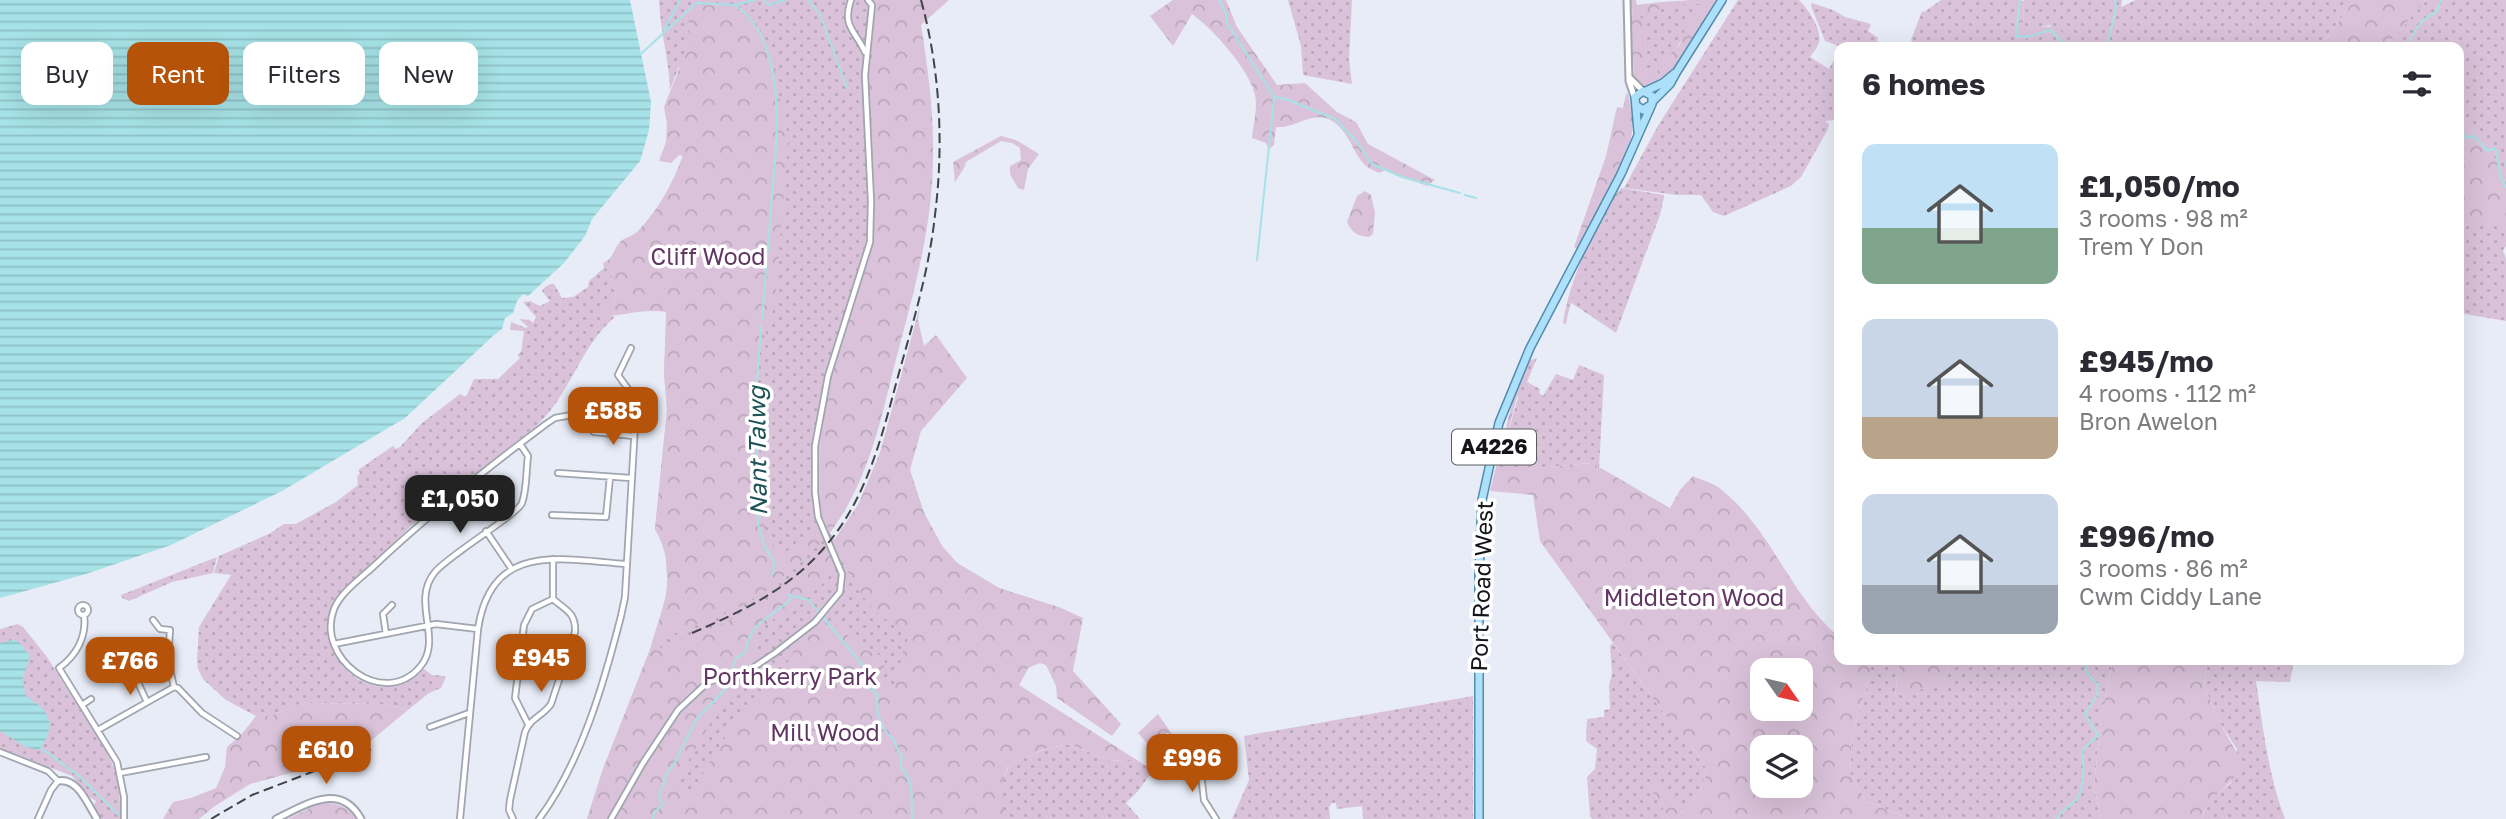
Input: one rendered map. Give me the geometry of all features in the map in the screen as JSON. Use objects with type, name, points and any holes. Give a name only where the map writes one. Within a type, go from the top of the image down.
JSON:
[{"type":"main road","name":"A4226","points":[[1636,103],[1638,93],[1663,83],[1676,72],[1722,0]]},
{"type":"main road","name":"A4226","points":[[1652,102],[1675,79],[1676,72]]},
{"type":"main road","points":[[1636,103],[1643,110],[1652,102],[1652,96],[1644,91]]},
{"type":"main road","name":"Port Road West","points":[[1479,819],[1479,591],[1482,500],[1499,423],[1530,348],[1621,174],[1652,102]]},
{"type":"main road","name":"Port Road West","points":[[1636,103],[1638,134]]},
{"type":"street","points":[[850,0],[846,15],[851,32],[866,53]]},
{"type":"street","points":[[611,819],[636,774],[678,710],[708,682],[757,666],[822,616],[839,592],[842,574],[818,517],[815,492],[816,446],[828,376],[870,242],[866,53],[872,5],[868,0]]},
{"type":"street","points":[[1627,0],[1629,86],[1636,103]]},
{"type":"street","points":[[1630,78],[1644,91]]},
{"type":"street","points":[[539,819],[570,767],[596,700],[621,617],[636,408],[634,399],[618,378],[618,371],[631,348]]},
{"type":"street","points":[[624,362],[632,366]]},
{"type":"street","points":[[520,444],[528,456],[523,502],[519,510],[486,531],[434,573],[427,584],[424,597],[430,637],[427,655],[413,673],[400,681],[379,682],[358,675],[343,662],[334,644],[332,618],[339,601],[415,528],[520,444],[555,418],[572,415],[589,391]]},
{"type":"street","points":[[594,432],[634,436]]},
{"type":"street","points":[[558,473],[631,478]]},
{"type":"street","points":[[552,515],[606,517],[610,477]]},
{"type":"street","points":[[486,531],[511,568]]},
{"type":"street","points":[[460,819],[478,629],[486,595],[511,568],[531,561],[553,559],[625,564]]},
{"type":"street","points":[[552,599],[553,559]]},
{"type":"street","points":[[528,724],[544,713],[551,704],[575,632],[570,611],[552,599]]},
{"type":"street","points":[[513,819],[509,810],[510,800],[528,724],[515,698],[524,625],[532,609],[552,599]]},
{"type":"street","points":[[386,634],[383,614],[392,605]]},
{"type":"street","points":[[84,615],[81,642],[74,654],[59,668],[112,753],[120,773],[124,819]]},
{"type":"street","points":[[153,620],[160,629],[170,630],[168,661],[174,687]]},
{"type":"street","points":[[334,644],[427,625],[478,629]]},
{"type":"street","points":[[133,648],[134,674],[147,702]]},
{"type":"street","points":[[114,671],[134,674]]},
{"type":"street","points":[[98,730],[174,687]]},
{"type":"street","points":[[174,687],[202,713],[237,736]]},
{"type":"street","points":[[82,705],[91,699]]},
{"type":"street","points":[[430,727],[469,713]]},
{"type":"street","points":[[0,752],[48,771],[58,781],[70,781],[97,819]]},
{"type":"street","points":[[120,773],[206,757]]},
{"type":"street","points":[[1199,757],[1205,800],[1216,819]]},
{"type":"street","points":[[38,819],[58,781]]},
{"type":"street","points":[[276,819],[310,803],[330,798],[347,803],[361,819]]},
{"type":"green space","name":"Porthkerry Park","points":[[659,0],[877,0],[871,27],[868,114],[874,191],[873,242],[845,319],[827,393],[819,465],[820,513],[834,540],[858,505],[882,448],[910,471],[924,513],[942,546],[957,563],[999,588],[1061,608],[1019,685],[999,790],[1009,765],[1045,749],[1070,744],[1107,760],[1140,762],[1153,771],[1126,803],[1140,819],[587,819],[603,769],[649,652],[668,590],[665,546],[655,529],[667,410],[664,373],[674,180],[683,155],[679,66],[670,90]]},
{"type":"green space","points":[[877,0],[949,0],[921,25],[933,124],[933,157],[929,211],[920,265],[870,455],[853,495],[830,533],[820,513],[821,435],[831,371],[845,319],[873,242],[874,191],[868,76],[871,27]]},
{"type":"green space","points":[[1173,0],[1226,0],[1237,27],[1277,85],[1305,83],[1337,112],[1356,122],[1368,144],[1435,180],[1427,186],[1386,170],[1379,173],[1369,168],[1339,126],[1325,118],[1313,118],[1276,127],[1274,145],[1269,149],[1266,143],[1252,138],[1256,111],[1255,95],[1246,74],[1229,50],[1192,14],[1173,46],[1150,16]]},
{"type":"green space","points":[[1288,0],[1352,0],[1349,59],[1352,84],[1303,75],[1301,46]]},
{"type":"green space","points":[[1630,0],[1633,9],[1706,0],[1662,72],[1641,77],[1634,59],[1632,74],[1630,19],[1633,10],[1630,8]]},
{"type":"green space","points":[[1631,0],[1636,0],[1637,5],[1676,1],[1717,0],[1675,70],[1648,88],[1640,85],[1633,77],[1633,14],[1646,20],[1642,45],[1647,59],[1642,63],[1642,72],[1653,73],[1659,70],[1680,44],[1678,35],[1684,34],[1685,27],[1700,4],[1693,1],[1635,13],[1630,7]]},
{"type":"green space","points":[[1738,0],[1799,0],[1814,20],[1820,37],[1818,46],[1810,57],[1829,69],[1834,60],[1834,120],[1825,121],[1829,124],[1828,129],[1801,177],[1791,186],[1724,216],[1713,212],[1701,195],[1677,195],[1624,188],[1659,124]]},
{"type":"green space","points":[[1941,0],[2018,0],[2018,39],[2051,32],[2060,37],[2050,25],[2031,29],[2023,26],[2024,0],[2122,0],[2121,7],[2136,0],[2354,0],[2324,42],[1912,42],[1922,11]]},
{"type":"green space","points":[[2018,0],[2024,1],[2023,26],[2050,27],[2064,34],[2060,37],[2050,32],[2018,39]]},
{"type":"green space","points":[[2354,0],[2426,0],[2389,42],[2324,42]]},
{"type":"green space","points":[[2426,0],[2506,0],[2506,175],[2477,133],[2464,123],[2464,42],[2389,42]]},
{"type":"green space","points":[[1812,3],[1868,23],[1871,25],[1868,31],[1879,42],[1834,42],[1834,44],[1825,41]]},
{"type":"green space","name":"Cliff Wood","points":[[696,5],[739,6],[752,15],[775,60],[788,141],[775,303],[756,366],[752,411],[759,445],[764,522],[777,553],[787,551],[816,526],[825,539],[769,589],[743,605],[652,643],[667,586],[666,558],[655,529],[667,410],[664,373],[666,312],[603,316],[602,307],[616,299],[614,284],[611,282],[613,270],[604,268],[603,263],[611,257],[620,242],[636,233],[646,223],[659,205],[683,156],[679,155],[671,163],[659,161],[666,142],[664,107],[690,41],[688,12]]},
{"type":"green space","points":[[1626,94],[1632,118],[1629,146],[1617,176],[1578,249],[1574,247],[1606,156],[1617,107],[1623,108]]},
{"type":"green space","points":[[2464,123],[2477,133],[2506,175],[2506,228],[2501,223],[2464,226]]},
{"type":"green space","points":[[1001,136],[1016,140],[1039,154],[1028,169],[1024,190],[1018,188],[1010,174],[1010,166],[1021,160],[1020,148],[1001,141],[966,162],[955,183],[953,162]]},
{"type":"green space","points":[[1621,188],[1664,197],[1660,215],[1616,333],[1570,302],[1583,265]]},
{"type":"green space","points":[[1616,190],[1620,191],[1588,256],[1575,289],[1566,324],[1563,323],[1577,271]]},
{"type":"green space","points":[[1365,191],[1371,195],[1375,213],[1373,234],[1369,237],[1355,233],[1347,222],[1357,196]]},
{"type":"green space","points":[[2502,223],[2506,228],[2506,246],[2503,250],[2506,259],[2506,321],[2464,314],[2464,226]]},
{"type":"green space","points":[[604,268],[613,270],[611,282],[614,284],[616,299],[609,304],[606,315],[615,317],[593,342],[548,414],[412,525],[337,598],[329,620],[330,640],[338,659],[350,674],[367,683],[386,687],[405,682],[424,669],[432,675],[446,676],[441,688],[429,693],[408,710],[383,704],[302,703],[270,716],[256,716],[226,700],[203,679],[197,659],[199,627],[231,575],[214,573],[219,556],[269,534],[284,524],[296,524],[336,502],[358,485],[358,470],[393,446],[396,449],[400,447],[422,423],[460,394],[466,397],[474,379],[498,379],[520,358],[517,355],[521,352],[524,331],[510,330],[511,322],[526,328],[528,327],[519,319],[533,323],[536,317],[523,302],[530,301],[540,306],[550,301],[542,291],[552,284],[562,298],[573,297],[588,287],[589,281]]},
{"type":"green space","name":"Mill Wood","points":[[920,306],[918,320],[924,346],[936,335],[967,378],[921,431],[910,470],[924,513],[942,546],[957,563],[999,588],[1083,618],[1073,671],[1121,724],[1112,736],[1057,698],[1056,686],[1046,665],[1040,663],[1028,668],[1019,685],[1140,762],[1107,760],[1070,744],[1044,749],[1008,766],[999,792],[1006,819],[587,819],[603,769],[649,652],[745,613],[781,590],[828,548],[833,566],[828,579],[802,602],[760,628],[755,635],[754,655],[747,680],[722,703],[682,772],[678,791],[691,793],[729,731],[788,662],[798,643],[830,619],[863,649],[885,657],[883,681],[892,695],[904,648],[911,633],[884,618],[872,607],[854,583],[834,541],[858,505],[878,460]]},
{"type":"green space","points":[[1537,358],[1527,382],[1540,389],[1539,393],[1543,396],[1556,374],[1573,380],[1579,365],[1604,375],[1599,468],[1591,463],[1497,469],[1518,398],[1517,394],[1514,396],[1528,361]]},
{"type":"green space","name":"Middleton Wood","points":[[1518,393],[1498,469],[1592,463],[1670,508],[1680,490],[1693,476],[1715,485],[1736,503],[1752,521],[1806,601],[1834,632],[1834,665],[1871,665],[1852,735],[1850,773],[1866,801],[1910,819],[1669,819],[1650,787],[1656,784],[1677,799],[1683,813],[1701,790],[1707,771],[1701,759],[1660,708],[1540,541],[1533,495],[1490,491],[1514,396]]},
{"type":"green space","points":[[217,557],[213,573],[172,582],[129,601],[122,598],[121,595]]},
{"type":"green space","points":[[18,624],[47,657],[108,754],[118,776],[121,819],[102,819],[94,805],[96,801],[88,796],[72,776],[0,748],[0,629]]},
{"type":"green space","points":[[1613,643],[1701,759],[1707,771],[1701,790],[1683,813],[1651,788],[1669,819],[1592,819],[1590,816],[1587,777],[1595,769],[1597,749],[1586,741],[1587,719],[1604,717],[1604,710],[1610,709],[1610,646]]},
{"type":"green space","points":[[1871,665],[1899,665],[1895,695],[1943,684],[1949,665],[2112,665],[2101,717],[2094,786],[2101,819],[1910,819],[1866,801],[1850,773],[1852,735]]},
{"type":"green space","points":[[1899,665],[1949,665],[1943,684],[1895,696]]},
{"type":"green space","points":[[2112,665],[2206,665],[2204,686],[2221,725],[2241,760],[2238,771],[2209,803],[2202,819],[2101,819],[2094,786],[2101,717]]},
{"type":"green space","points":[[2206,665],[2293,665],[2290,682],[2256,681],[2270,768],[2285,819],[2202,819],[2206,803],[2231,783],[2237,749],[2221,725],[2204,686]]},
{"type":"green space","points":[[1473,696],[1473,819],[1363,819],[1362,806],[1337,809],[1336,803],[1332,803],[1329,807],[1330,819],[1232,819],[1249,780],[1244,736]]},
{"type":"green space","points":[[302,703],[383,704],[408,710],[362,748],[309,768],[250,784],[199,819],[163,819],[173,802],[216,788],[225,767],[227,747],[256,716],[270,716]]},
{"type":"green space","points":[[1158,714],[1174,737],[1173,739],[1168,732],[1150,747],[1138,733]]},
{"type":"green space","points":[[326,803],[343,807],[356,819],[288,819],[316,805]]},
{"type":"water","points":[[0,0],[630,0],[651,102],[649,130],[640,161],[592,219],[585,236],[564,263],[528,296],[523,294],[517,301],[513,313],[505,318],[502,329],[405,418],[282,491],[171,545],[86,574],[0,598]]},
{"type":"water","points":[[13,640],[19,642],[30,656],[23,677],[25,694],[43,709],[48,719],[48,735],[39,750],[26,747],[0,731],[0,643]]},
{"type":"waterway","points":[[664,30],[680,0]]},
{"type":"waterway","points":[[642,53],[696,3],[735,5],[755,0]]},
{"type":"waterway","points":[[763,0],[769,5],[785,0]]},
{"type":"waterway","points":[[809,0],[821,17],[847,88]]},
{"type":"waterway","points":[[1219,0],[1227,23],[1274,97],[1286,99],[1335,119],[1356,141],[1372,164],[1402,177],[1460,193]]},
{"type":"waterway","points":[[2020,0],[2016,37],[2051,30],[2062,42]]},
{"type":"waterway","points":[[2108,42],[2116,8],[2115,0]]},
{"type":"waterway","points":[[2409,42],[2418,26],[2436,12],[2441,0]]},
{"type":"waterway","name":"Nant Talwg","points":[[735,5],[753,22],[765,45],[776,98],[777,127],[762,319]]},
{"type":"waterway","points":[[1257,260],[1274,98]]},
{"type":"waterway","points":[[2464,135],[2467,138],[2474,136],[2488,151],[2494,148],[2501,178],[2506,187]]},
{"type":"waterway","points":[[1465,195],[1476,198]]},
{"type":"waterway","name":"Nant Talwg","points":[[761,325],[756,397],[758,524],[764,545],[774,562],[773,574]]},
{"type":"waterway","name":"Nant Talwg","points":[[789,595],[809,600],[819,613]]},
{"type":"waterway","points":[[730,674],[736,658],[745,653],[755,629],[791,598]]},
{"type":"waterway","name":"Nant Talwg","points":[[823,617],[870,674],[866,683],[878,695],[877,710],[880,720],[902,756],[900,766],[908,778],[911,791],[912,819]]},
{"type":"waterway","points":[[2057,819],[2079,796],[2083,777],[2082,751],[2098,735],[2085,714],[2097,695],[2098,685],[2086,672],[2087,665]]},
{"type":"waterway","points":[[653,819],[654,813],[663,804],[659,797],[667,773],[697,718],[725,690],[730,679]]},
{"type":"waterway","points":[[41,748],[79,776],[118,814]]},
{"type":"railway","points":[[692,633],[763,598],[810,563],[839,529],[870,468],[885,425],[929,257],[938,188],[939,107],[921,0]]},
{"type":"railway","points":[[211,819],[252,795],[372,749]]}]
